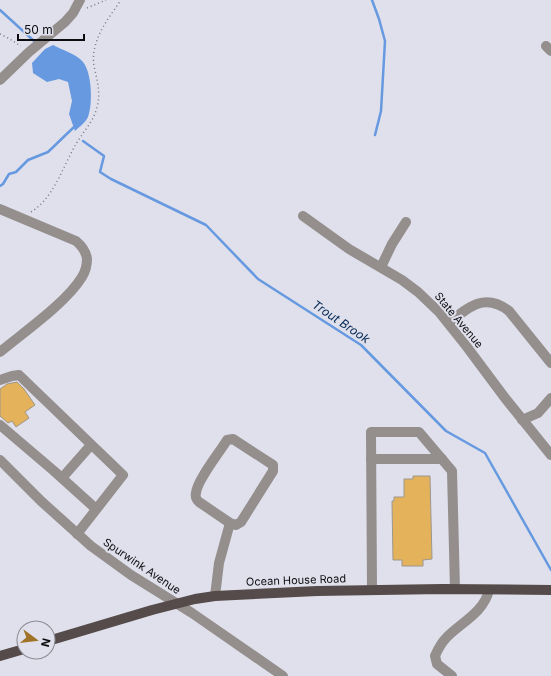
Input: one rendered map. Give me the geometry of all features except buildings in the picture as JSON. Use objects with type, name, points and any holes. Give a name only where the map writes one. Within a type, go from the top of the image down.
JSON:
[{"type":"main road","name":"Ocean House Road","points":[[56,639],[195,599],[214,596],[317,590],[551,590]]},
{"type":"main road","points":[[0,656],[16,651]]},
{"type":"street","points":[[0,80],[29,52],[65,22],[73,13],[80,0]]},
{"type":"street","points":[[0,209],[65,235],[76,241],[84,248],[87,258],[83,276],[76,286],[55,307],[0,352]]},
{"type":"street","name":"State Avenue","points":[[303,216],[349,249],[381,267],[418,292],[449,323],[505,398],[551,455]]},
{"type":"street","points":[[381,267],[392,244],[406,222]]},
{"type":"street","points":[[449,323],[470,306],[491,302],[501,304],[509,311],[551,363]]},
{"type":"street","points":[[0,380],[19,375],[123,474],[95,508],[77,534]]},
{"type":"street","points":[[522,420],[538,413],[551,398]]},
{"type":"street","points":[[0,425],[95,508]]},
{"type":"street","points":[[372,590],[371,432],[419,432],[452,471],[455,589]]},
{"type":"street","points":[[233,439],[273,465],[273,471],[241,522],[236,525],[230,523],[199,502],[196,498],[196,491],[199,483],[228,440],[233,439]]},
{"type":"street","points":[[62,478],[91,445]]},
{"type":"street","points":[[371,459],[442,459]]},
{"type":"street","name":"Spurwink Avenue","points":[[0,460],[41,501],[90,546],[283,676]]},
{"type":"street","points":[[214,596],[219,563],[230,523]]},
{"type":"street","points":[[452,676],[437,664],[435,656],[442,642],[484,604],[489,590]]},
{"type":"path","points":[[73,13],[106,0]]},
{"type":"path","points":[[21,218],[37,209],[46,198],[76,142],[86,130],[97,108],[100,91],[94,64],[94,48],[98,36],[121,0]]},
{"type":"path","points":[[0,34],[29,52]]},
{"type":"water","points":[[53,45],[73,54],[80,59],[86,67],[88,73],[91,89],[90,111],[86,121],[75,131],[69,114],[72,101],[68,82],[59,79],[47,82],[33,73],[32,63],[45,49]]},
{"type":"waterway","points":[[372,0],[385,41],[381,111],[375,135]]},
{"type":"waterway","name":"Trout Brook","points":[[0,10],[34,41]]},
{"type":"waterway","points":[[0,186],[9,174],[16,172],[28,160],[48,152],[74,127]]},
{"type":"waterway","name":"Trout Brook","points":[[83,141],[104,156],[100,172],[111,179],[206,225],[258,279],[361,345],[446,431],[485,453],[551,570]]}]
